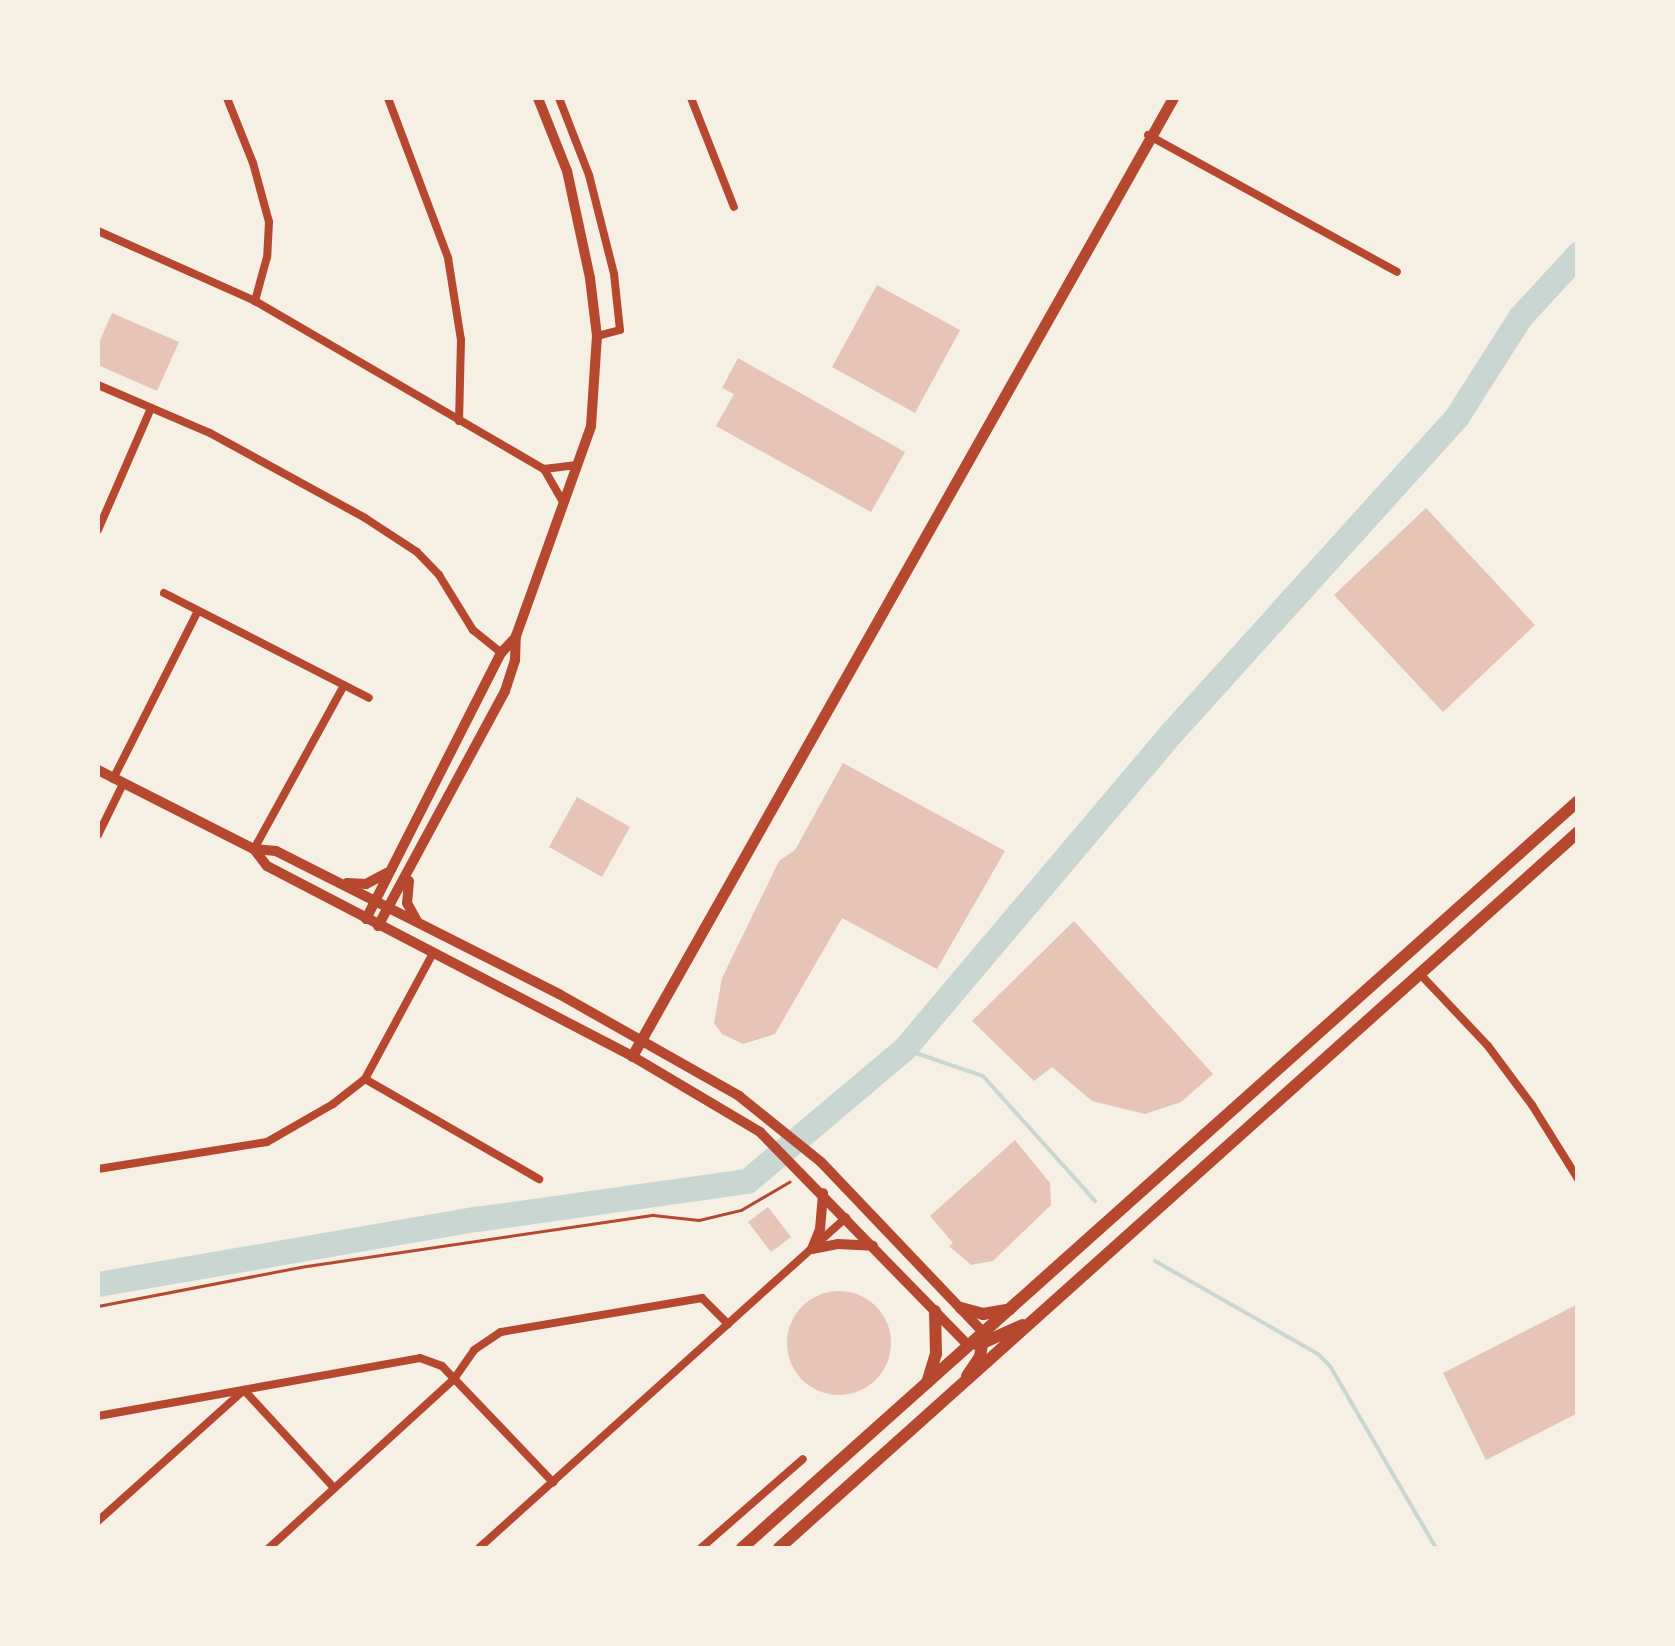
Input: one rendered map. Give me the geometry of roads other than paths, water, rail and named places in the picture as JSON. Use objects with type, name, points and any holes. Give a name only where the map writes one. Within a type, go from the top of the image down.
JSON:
[{"type":"main road","points":[[632,1056],[1148,135],[1173,98]]},
{"type":"main road","points":[[752,1545],[1578,801]]},
{"type":"main road","points":[[779,1548],[1578,832]]},
{"type":"main road","points":[[961,1308],[983,1314],[1012,1308]]},
{"type":"main road","points":[[926,1385],[936,1354],[935,1311]]},
{"type":"main road","points":[[979,1341],[1039,1318]]},
{"type":"main road","points":[[936,1411],[973,1368],[979,1341]]},
{"type":"street","points":[[227,98],[253,163],[269,222],[267,258],[255,301]]},
{"type":"street","points":[[388,98],[448,258],[461,340],[459,421]]},
{"type":"street","points":[[378,926],[487,731],[515,660],[516,636],[591,426],[597,336],[579,217],[567,171],[538,98]]},
{"type":"street","points":[[559,98],[588,174],[614,274],[620,330],[597,336]]},
{"type":"street","points":[[691,98],[734,207]]},
{"type":"street","points":[[1148,135],[1398,272]]},
{"type":"street","points":[[98,231],[255,301],[544,469],[564,502]]},
{"type":"street","points":[[98,385],[210,432],[366,518],[416,552],[440,575],[472,630],[501,653]]},
{"type":"street","points":[[98,530],[152,408]]},
{"type":"street","points":[[544,469],[577,465]]},
{"type":"street","points":[[164,594],[370,698]]},
{"type":"street","points":[[98,835],[118,781],[198,611]]},
{"type":"street","points":[[366,919],[501,653],[516,636]]},
{"type":"street","points":[[254,849],[344,684]]},
{"type":"street","points":[[98,770],[254,849],[276,851],[643,1037],[774,1120],[821,1162],[961,1308],[979,1341]]},
{"type":"street","points":[[254,849],[267,866],[632,1056],[760,1132],[804,1172],[935,1311],[979,1341]]},
{"type":"street","points":[[336,882],[366,884],[381,880],[397,862]]},
{"type":"street","points":[[412,870],[408,903],[419,923]]},
{"type":"street","points":[[98,1168],[266,1142],[333,1104],[365,1079],[432,955]]},
{"type":"street","points":[[1420,974],[1488,1046],[1532,1105],[1578,1180]]},
{"type":"street","points":[[365,1079],[538,1178]]},
{"type":"street","points":[[840,1185],[846,1218]]},
{"type":"street","points":[[812,1249],[820,1229],[823,1193]]},
{"type":"street","points":[[846,1218],[878,1223]]},
{"type":"street","points":[[479,1548],[846,1218]]},
{"type":"street","points":[[812,1249],[838,1244],[873,1246]]},
{"type":"street","points":[[269,1548],[454,1379],[474,1350],[502,1332],[702,1298],[728,1324]]},
{"type":"street","points":[[98,1416],[420,1358],[442,1366],[553,1482]]},
{"type":"street","points":[[244,1390],[334,1488]]},
{"type":"street","points":[[98,1521],[244,1390]]},
{"type":"street","points":[[701,1548],[803,1458]]},
{"type":"street","points":[[280,1538],[289,1548]]},
{"type":"waterway","points":[[98,1284],[476,1219],[747,1181],[904,1049],[1171,733],[1457,416],[1520,317],[1578,254]]},
{"type":"waterway","points":[[904,1049],[983,1076],[1095,1201]]},
{"type":"waterway","points":[[1155,1261],[1318,1354],[1330,1366],[1436,1548]]}]
